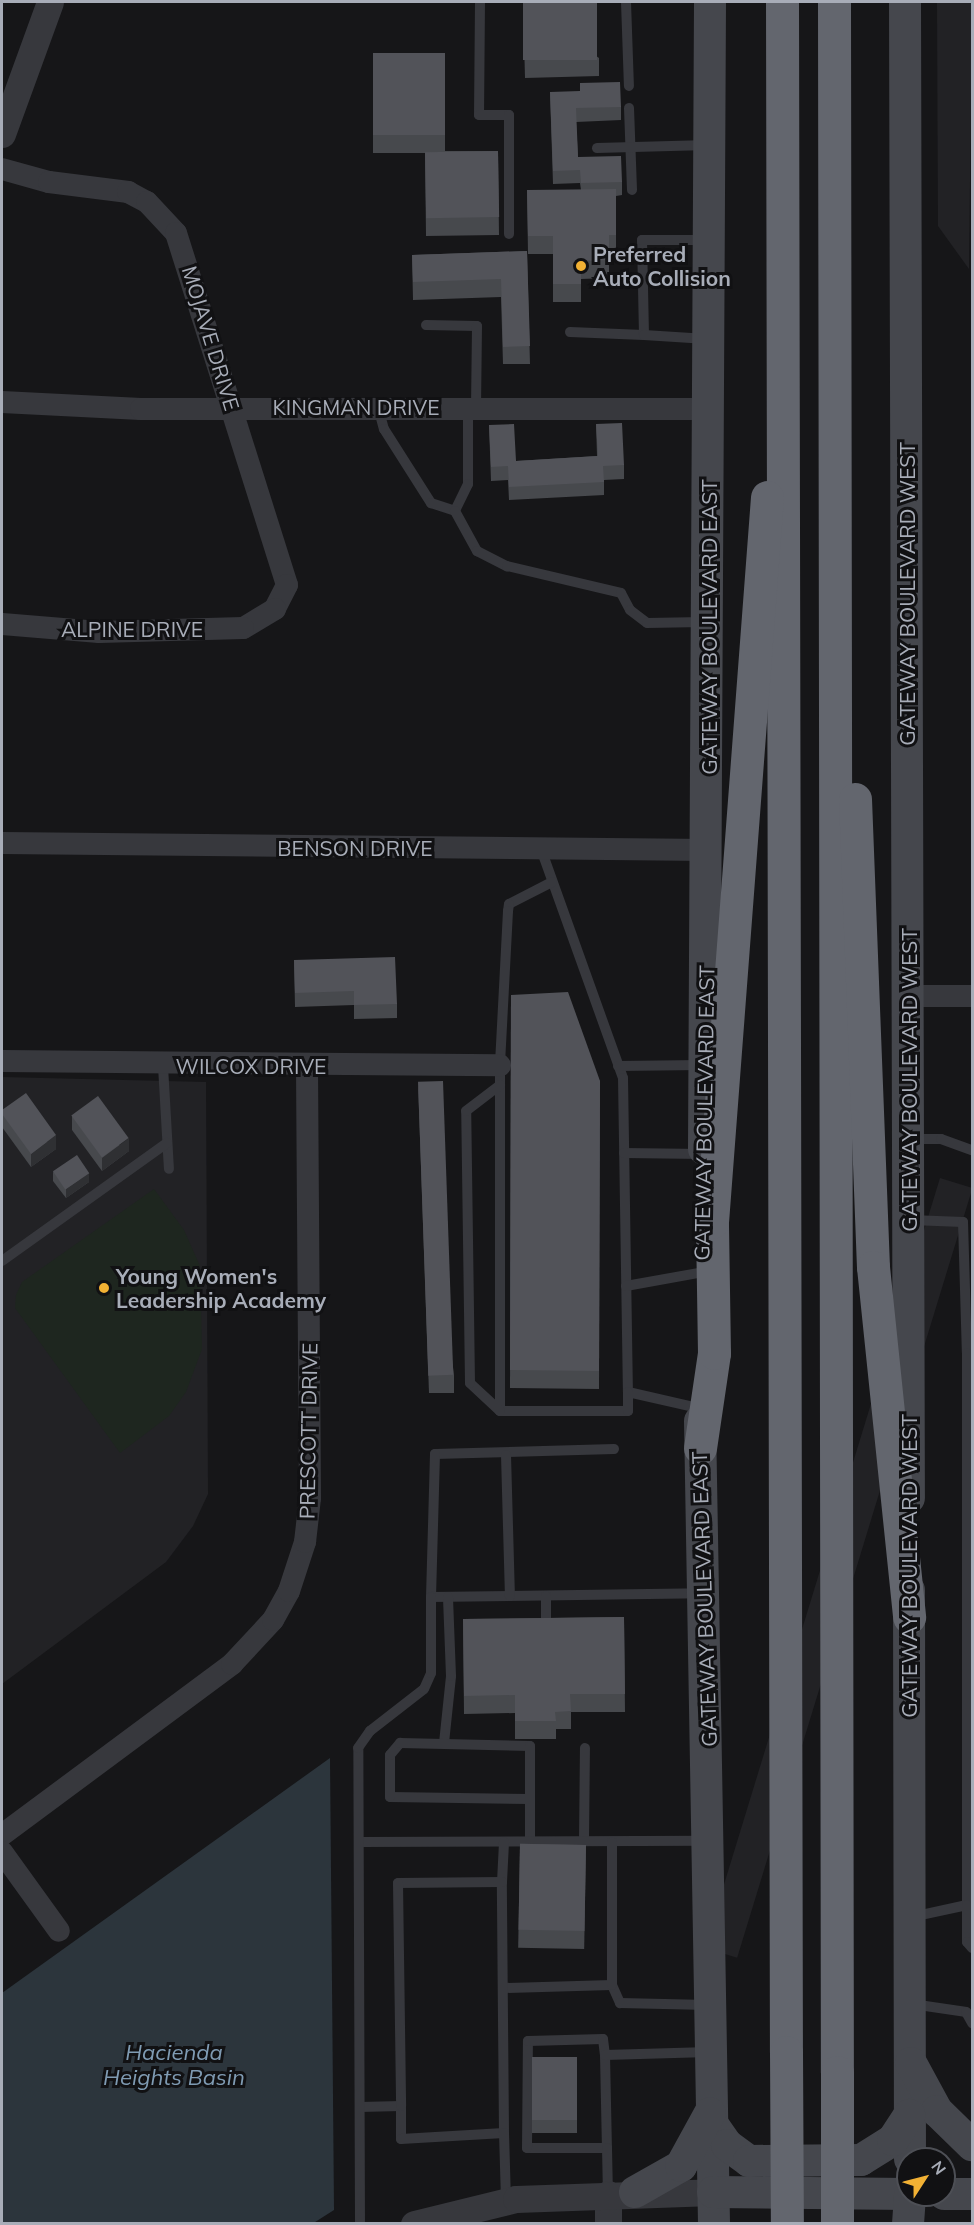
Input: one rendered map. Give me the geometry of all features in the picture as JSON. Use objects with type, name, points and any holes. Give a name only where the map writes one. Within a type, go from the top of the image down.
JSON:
[{"type":"highway","points":[[782,2],[785,373],[787,2223]]},
{"type":"highway","points":[[834,2],[831,559],[837,2223]]},
{"type":"highway","points":[[700,1448],[703,1409],[714,1353],[707,1271],[763,521],[785,373]]},
{"type":"highway","points":[[831,559],[854,700],[873,1267],[909,1617]]},
{"type":"main road","name":"GATEWAY BOULEVARD EAST","points":[[707,1271],[704,1154],[710,622],[710,2]]},
{"type":"main road","name":"GATEWAY BOULEVARD WEST","points":[[905,2],[909,996],[910,2147]]},
{"type":"main road","name":"GATEWAY BOULEVARD EAST","points":[[700,1448],[711,1842],[714,2223]]},
{"type":"main road","points":[[909,2058],[937,2111],[972,2145]]},
{"type":"main road","points":[[713,2114],[727,2145],[748,2161],[861,2160],[893,2140],[909,2115]]},
{"type":"main road","points":[[621,2193],[681,2166],[713,2114]]},
{"type":"main road","points":[[713,2192],[896,2194]]},
{"type":"main road","points":[[956,2194],[972,2194]]},
{"type":"main road","points":[[908,2223],[909,2207]]},
{"type":"street","points":[[2,134],[50,2]]},
{"type":"street","name":"MOJAVE DRIVE","points":[[2,169],[49,182],[128,192],[168,221],[189,266],[231,406],[287,572],[284,597],[262,621]]},
{"type":"street","name":"KINGMAN DRIVE","points":[[2,402],[47,408],[231,406],[711,409]]},
{"type":"street","name":"ALPINE DRIVE","points":[[2,624],[99,632],[243,628],[262,621]]},
{"type":"street","name":"BENSON DRIVE","points":[[2,843],[708,849]]},
{"type":"street","points":[[909,996],[972,996]]},
{"type":"street","name":"WILCOX DRIVE","points":[[2,1061],[163,1066],[307,1067],[500,1075]]},
{"type":"street","name":"PRESCOTT DRIVE","points":[[2,1835],[232,1664],[273,1620],[289,1591],[305,1542],[310,1498],[307,1067]]},
{"type":"street","points":[[2,1852],[59,1930]]},
{"type":"street","points":[[414,2223],[507,2212],[621,2193],[713,2192]]},
{"type":"street","points":[[608,2223],[621,2193]]},
{"type":"lane","points":[[480,2],[479,115],[509,115],[509,234]]},
{"type":"lane","points":[[626,2],[630,86]]},
{"type":"lane","points":[[629,108],[632,190]]},
{"type":"lane","points":[[597,148],[711,144]]},
{"type":"lane","points":[[644,335],[642,240],[711,240]]},
{"type":"lane","points":[[426,325],[477,326],[468,484],[455,511]]},
{"type":"lane","points":[[570,332],[711,339]]},
{"type":"lane","points":[[378,407],[384,429],[431,503],[455,511],[477,551],[507,566],[621,593],[630,610],[647,623],[710,622]]},
{"type":"lane","points":[[500,1075],[466,1111],[470,1383],[500,1411],[628,1411],[624,1153],[618,1066],[541,849]]},
{"type":"lane","points":[[500,1411],[500,1075],[510,904],[552,882]]},
{"type":"lane","points":[[618,1066],[705,1065]]},
{"type":"lane","points":[[163,1066],[169,1168]]},
{"type":"lane","points":[[909,1139],[941,1139],[972,1150]]},
{"type":"lane","points":[[2,1258],[167,1143]]},
{"type":"lane","points":[[624,1153],[704,1154]]},
{"type":"lane","points":[[909,1220],[968,1221],[969,1911],[972,1948]]},
{"type":"lane","points":[[626,1286],[707,1271]]},
{"type":"lane","points":[[628,1392],[703,1409]]},
{"type":"lane","points":[[360,2223],[358,1748],[370,1731],[424,1689],[431,1673],[435,1454],[506,1455],[614,1449]]},
{"type":"lane","points":[[506,1455],[510,1596]]},
{"type":"lane","points":[[431,1597],[704,1593]]},
{"type":"lane","points":[[524,1624],[551,1624],[546,1596]]},
{"type":"lane","points":[[444,1743],[455,1624],[448,1597]]},
{"type":"lane","points":[[529,1799],[390,1797],[390,1755],[400,1743],[530,1746],[530,1841]]},
{"type":"lane","points":[[584,1840],[585,1748]]},
{"type":"lane","points":[[360,1842],[584,1840],[711,1842]]},
{"type":"lane","points":[[504,1842],[502,1882],[504,2133],[507,2212]]},
{"type":"lane","points":[[612,1842],[612,1985],[620,2003],[712,2005]]},
{"type":"lane","points":[[502,1882],[398,1883],[401,2139],[504,2133]]},
{"type":"lane","points":[[909,1917],[969,1911]]},
{"type":"lane","points":[[504,1988],[612,1985]]},
{"type":"lane","points":[[909,2003],[966,2012],[972,2023]]},
{"type":"lane","points":[[607,2148],[527,2148],[528,2041],[603,2039],[607,2148],[621,2193]]},
{"type":"lane","points":[[605,2055],[713,2052]]},
{"type":"lane","points":[[360,2107],[401,2106]]},
{"type":"shaded area","points":[[937,2],[972,2],[969,269],[938,226]]},
{"type":"shaded area","name":"Young Women's Leadership Academy","points":[[2,1077],[206,1082],[208,1494],[193,1526],[166,1562],[2,1684]]},
{"type":"shaded area","points":[[940,1178],[972,1190],[737,1958],[705,1948]]},
{"type":"shaded area","points":[[154,1189],[184,1230],[200,1266],[202,1349],[186,1392],[169,1416],[120,1453],[15,1308],[16,1295],[22,1282]]},
{"type":"water","name":"Hacienda Heights Basin","points":[[330,1758],[334,2210],[312,2224],[2,2223],[2,1993]]},
{"type":"building","points":[[523,2],[597,2],[597,60],[523,60]]},
{"type":"building","points":[[373,53],[445,53],[445,135],[373,135]]},
{"type":"building","points":[[620,82],[621,107],[576,108],[578,157],[621,156],[622,182],[581,183],[580,170],[553,171],[550,92],[580,91],[580,83]]},
{"type":"building","points":[[498,151],[499,217],[426,218],[425,152]]},
{"type":"building","name":"Preferred Auto Collision","points":[[616,189],[616,235],[609,235],[609,260],[581,261],[581,284],[553,284],[553,236],[528,236],[527,190]]},
{"type":"building","points":[[527,251],[530,346],[503,347],[501,279],[413,282],[412,255]]},
{"type":"building","points":[[622,423],[624,465],[603,466],[604,482],[509,487],[508,466],[491,467],[489,425],[514,424],[516,461],[598,456],[596,424]]},
{"type":"building","points":[[395,957],[397,1004],[354,1005],[354,991],[295,993],[294,960]]},
{"type":"building","points":[[568,992],[600,1081],[599,1371],[510,1370],[511,995]]},
{"type":"building","points":[[443,1081],[453,1375],[428,1376],[418,1082]]},
{"type":"building","points":[[26,1093],[56,1135],[31,1154],[2,1114],[2,1110]]},
{"type":"building","points":[[98,1096],[129,1138],[102,1157],[71,1115]]},
{"type":"building","points":[[77,1155],[89,1173],[65,1189],[53,1171]]},
{"type":"building","points":[[624,1617],[625,1694],[570,1694],[571,1711],[555,1712],[556,1721],[515,1721],[515,1695],[464,1696],[463,1619]]},
{"type":"building","points":[[520,1844],[586,1845],[584,1931],[519,1930]]},
{"type":"building","points":[[532,2057],[577,2057],[577,2120],[532,2120]]},
{"type":"place","name":"Preferred Auto Collision","points":[[581,266]]},
{"type":"place","name":"Young Women's Leadership Academy","points":[[104,1288]]}]
